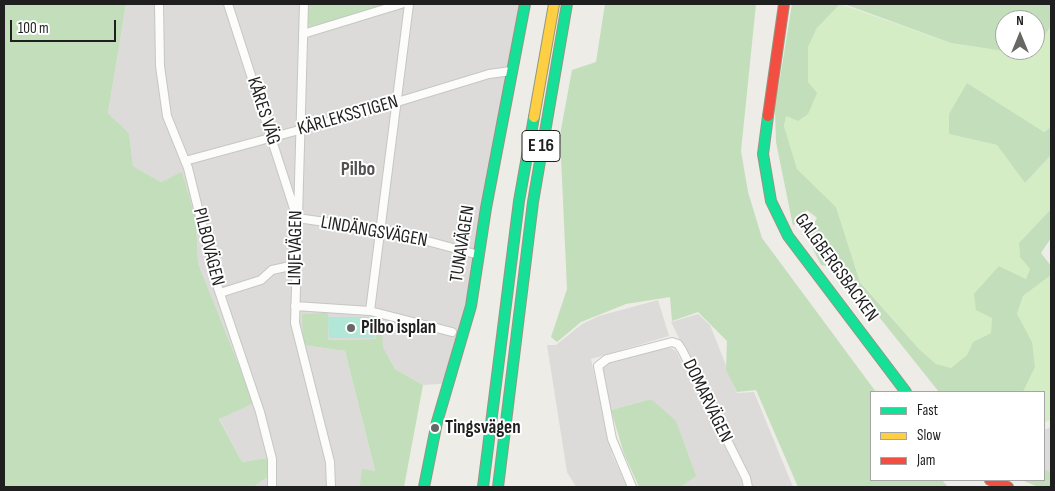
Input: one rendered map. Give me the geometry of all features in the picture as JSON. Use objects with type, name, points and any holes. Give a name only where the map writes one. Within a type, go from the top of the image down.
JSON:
[{"type":"main road","name":"TUNAVÄGEN","points":[[424,487],[437,422],[467,320],[525,4]]},
{"type":"main road","name":"E 16","points":[[483,487],[519,201],[554,4]]},
{"type":"main road","name":"E 16","points":[[498,487],[533,202],[567,4]]},
{"type":"main road","name":"GALGBERGSBACKEN","points":[[784,4],[763,154],[771,201],[788,236],[905,391]]},
{"type":"main road","points":[[993,481],[1008,487]]},
{"type":"street","name":"PILBOVÄGEN","points":[[159,4],[160,66],[164,101],[170,127],[195,193],[220,293],[268,439],[273,465],[272,487]]},
{"type":"street","name":"KÅRES VÄG","points":[[228,4],[297,218]]},
{"type":"street","name":"LINJEVÄGEN","points":[[304,4],[295,265],[296,331],[330,462],[331,487]]},
{"type":"street","points":[[303,34],[401,4]]},
{"type":"street","points":[[370,311],[409,4]]},
{"type":"street","name":"KÄRLEKSSTIGEN","points":[[184,161],[299,131],[489,74],[512,71]]},
{"type":"street","name":"LINDÄNGSVÄGEN","points":[[297,218],[381,230],[479,255]]},
{"type":"street","points":[[220,293],[261,280],[272,270],[295,265]]},
{"type":"street","points":[[295,306],[370,311],[452,332]]},
{"type":"street","name":"DOMARVÄGEN","points":[[632,487],[612,439],[598,375],[598,364],[607,358],[672,342],[678,344],[682,350],[746,478],[748,487]]},
{"type":"shaded area","points":[[126,4],[308,4],[311,28],[387,4],[530,4],[473,308],[455,383],[423,385],[395,369],[383,347],[376,319],[376,339],[328,340],[303,345],[345,351],[375,472],[360,486],[362,487],[253,487],[267,458],[242,462],[219,418],[254,403],[198,263],[196,220],[182,173],[161,182],[133,166],[129,133],[108,113]]},
{"type":"shaded area","points":[[658,300],[669,336],[591,359],[612,454],[627,487],[576,487],[567,472],[547,345],[556,345],[582,324],[599,316]]},
{"type":"shaded area","points":[[698,314],[710,325],[737,393],[754,392],[793,487],[753,487],[671,322]]},
{"type":"shaded area","points":[[668,346],[676,351],[743,483],[742,487],[681,487],[695,476],[651,399],[611,410],[601,368],[605,363]]},
{"type":"shaded area","points":[[1051,427],[1051,472],[1045,469],[1045,430]]},
{"type":"green space","points":[[4,4],[126,4],[108,113],[129,133],[133,166],[161,182],[182,172],[196,220],[198,263],[254,403],[219,419],[242,462],[267,458],[267,477],[253,487],[4,487]]},
{"type":"green space","points":[[308,4],[387,4],[311,28],[307,22]]},
{"type":"green space","points":[[605,4],[756,4],[741,151],[748,192],[762,238],[875,391],[870,391],[870,481],[943,481],[948,487],[798,487],[756,390],[737,392],[726,370],[727,341],[698,312],[672,321],[670,297],[626,304],[581,322],[557,342],[551,337],[567,289],[560,135],[572,70],[596,62]]},
{"type":"green space","points":[[792,4],[840,4],[817,28],[808,47],[808,82],[817,93],[808,114],[798,121],[786,116],[784,126],[797,169],[836,207],[860,282],[919,349],[936,364],[951,368],[967,355],[973,342],[991,333],[992,318],[976,310],[974,294],[999,266],[1026,279],[1030,269],[1020,257],[1019,243],[1051,209],[1051,238],[1041,253],[1051,266],[1051,275],[1023,296],[1017,314],[1032,342],[1035,367],[1023,391],[938,391],[840,268],[821,265],[807,237],[817,218],[807,210],[793,226],[776,142],[775,109]]},
{"type":"green space","points":[[840,4],[951,43],[995,50],[995,60],[1045,60],[1045,34],[1051,26],[1051,127],[1044,132],[967,83],[949,134],[997,145],[1025,183],[1051,155],[1051,209],[1019,243],[1020,257],[1030,269],[1026,279],[999,266],[991,333],[973,342],[967,355],[951,368],[936,364],[919,349],[860,281],[836,207],[797,169],[784,126],[786,115],[808,82],[808,47],[817,28]]},
{"type":"green space","points":[[844,4],[1051,5],[1051,26],[1045,35],[1045,10],[995,10],[995,50],[951,43]]},
{"type":"green space","points":[[967,83],[1044,132],[1051,127],[1051,155],[1025,183],[997,145],[949,134],[949,114]]},
{"type":"green space","points":[[1051,275],[1051,420],[1045,422],[1045,391],[1023,391],[1035,367],[1017,314],[1023,296]]},
{"type":"green space","points":[[328,313],[328,340],[376,339],[376,319],[381,319],[383,347],[395,369],[423,385],[404,487],[360,486],[362,469],[375,471],[345,351],[303,345],[302,314]]},
{"type":"green space","name":"Pilbo isplan","points":[[328,317],[374,317],[375,338],[329,338]]},
{"type":"green space","points":[[651,399],[676,421],[696,476],[681,487],[639,487],[624,454],[611,410]]},
{"type":"green space","points":[[1045,469],[1051,472],[1051,487],[1038,487],[1024,481],[1045,481]]},
{"type":"traffic: fast","points":[[424,487],[437,422],[471,306],[486,208],[525,4]]},
{"type":"traffic: fast","points":[[498,487],[533,202],[567,4]]},
{"type":"traffic: fast","points":[[768,116],[763,154],[771,201],[788,236],[905,391]]},
{"type":"traffic: fast","points":[[483,487],[519,201],[534,117]]},
{"type":"traffic: slow","points":[[534,117],[554,4]]},
{"type":"traffic: jam","points":[[768,116],[784,4]]},
{"type":"traffic: jam","points":[[993,481],[1008,487]]},
{"type":"place","name":"Pilbo isplan","points":[[351,328]]},
{"type":"place","name":"Tingsvägen","points":[[435,428]]},
{"type":"district","name":"Pilbo","points":[[358,170]]}]
